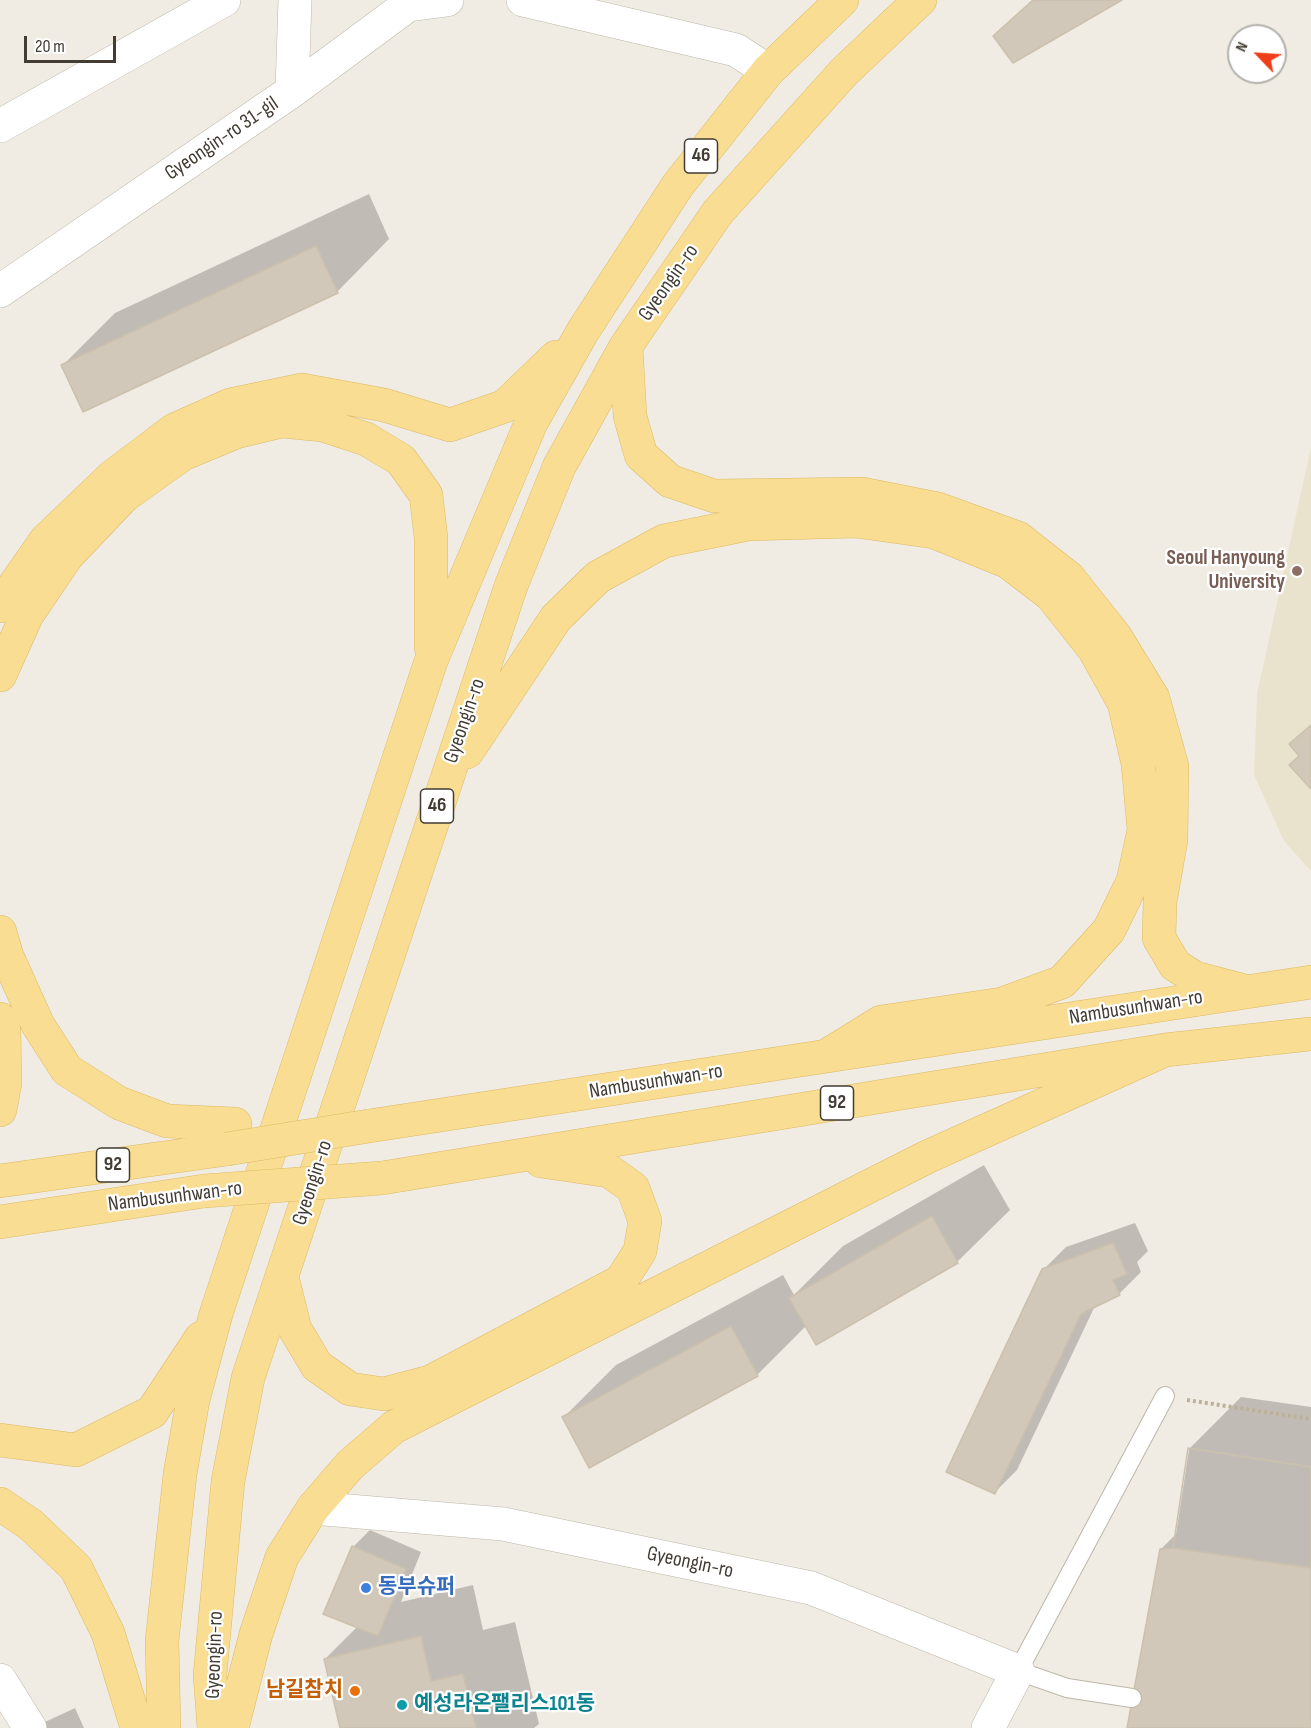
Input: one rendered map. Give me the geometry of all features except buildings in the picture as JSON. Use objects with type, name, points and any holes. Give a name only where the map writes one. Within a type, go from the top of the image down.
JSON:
[{"type":"main road","name":"46","points":[[164,1728],[162,1641],[180,1474],[193,1400],[216,1314],[431,661],[531,423],[583,331],[678,185],[768,72],[842,0]]},
{"type":"main road","name":"Gyeongin-ro","points":[[214,1728],[210,1674],[228,1481],[248,1378],[442,788],[511,586],[559,467],[626,346],[718,212],[844,72],[920,0]]},
{"type":"main road","points":[[0,606],[46,540],[112,477],[174,430],[230,405],[302,390],[384,405],[450,425],[505,406],[583,331]]},
{"type":"main road","points":[[626,346],[630,416],[641,455],[670,481],[714,496],[862,494],[938,509],[1018,538],[1069,578],[1115,636],[1153,698],[1172,766],[1171,840],[1160,902],[1159,938],[1175,965],[1195,978],[1245,991]]},
{"type":"main road","points":[[0,675],[27,615],[67,556],[124,496],[183,454],[236,432],[282,421],[323,425],[366,439],[401,460],[426,495],[431,538],[431,661]]},
{"type":"main road","points":[[442,788],[556,618],[598,577],[664,541],[748,524],[856,521],[934,532],[1008,562],[1051,595],[1094,649],[1124,703],[1138,764],[1144,830],[1133,881],[1109,930],[1062,982],[1002,1004],[881,1022],[826,1056]]},
{"type":"main road","points":[[0,932],[7,956],[38,1025],[67,1070],[119,1103],[166,1121],[231,1136]]},
{"type":"main road","name":"Nambusunhwan-ro","points":[[0,1181],[231,1136],[369,1126],[1311,982]]},
{"type":"main road","points":[[0,1019],[4,1030],[5,1083],[0,1110]]},
{"type":"main road","name":"Nambusunhwan-ro","points":[[0,1222],[204,1191],[382,1178],[1165,1050],[1311,1034]]},
{"type":"main road","points":[[232,1728],[256,1634],[282,1557],[313,1508],[350,1465],[394,1427],[927,1157],[1165,1050]]},
{"type":"main road","points":[[282,1277],[295,1329],[318,1366],[350,1389],[384,1394],[430,1382],[621,1281],[640,1251],[645,1221],[633,1188],[609,1171],[510,1156]]},
{"type":"main road","points":[[0,1440],[76,1450],[152,1412],[216,1314]]},
{"type":"main road","points":[[0,1504],[31,1525],[76,1568],[108,1633],[137,1728]]},
{"type":"street","points":[[0,126],[224,0]]},
{"type":"street","points":[[291,91],[295,0]]},
{"type":"street","name":"Gyeongin-ro 31-gil","points":[[0,291],[291,91],[408,5],[447,0]]},
{"type":"street","points":[[523,0],[736,50],[768,72]]},
{"type":"street","name":"Gyeongin-ro","points":[[313,1508],[503,1524],[811,1588],[1018,1671]]},
{"type":"street","points":[[988,1728],[1018,1671]]},
{"type":"street","points":[[0,1680],[30,1728]]},
{"type":"lane","points":[[1132,1698],[1067,1688],[1018,1671],[1165,1396]]},
{"type":"path","points":[[1165,1396],[1311,1419]]},
{"type":"shaded area","name":"Seoul Hanyoung University","points":[[1311,447],[1311,871],[1284,841],[1254,775],[1257,694]]},
{"type":"place","name":"Seoul Hanyoung University","points":[[1297,571]]},
{"type":"place","name":"동부슈퍼","points":[[366,1588]]},
{"type":"place","name":"남길참치","points":[[355,1691]]},
{"type":"place","name":"예성라온팰리스101동","points":[[402,1705]]}]
